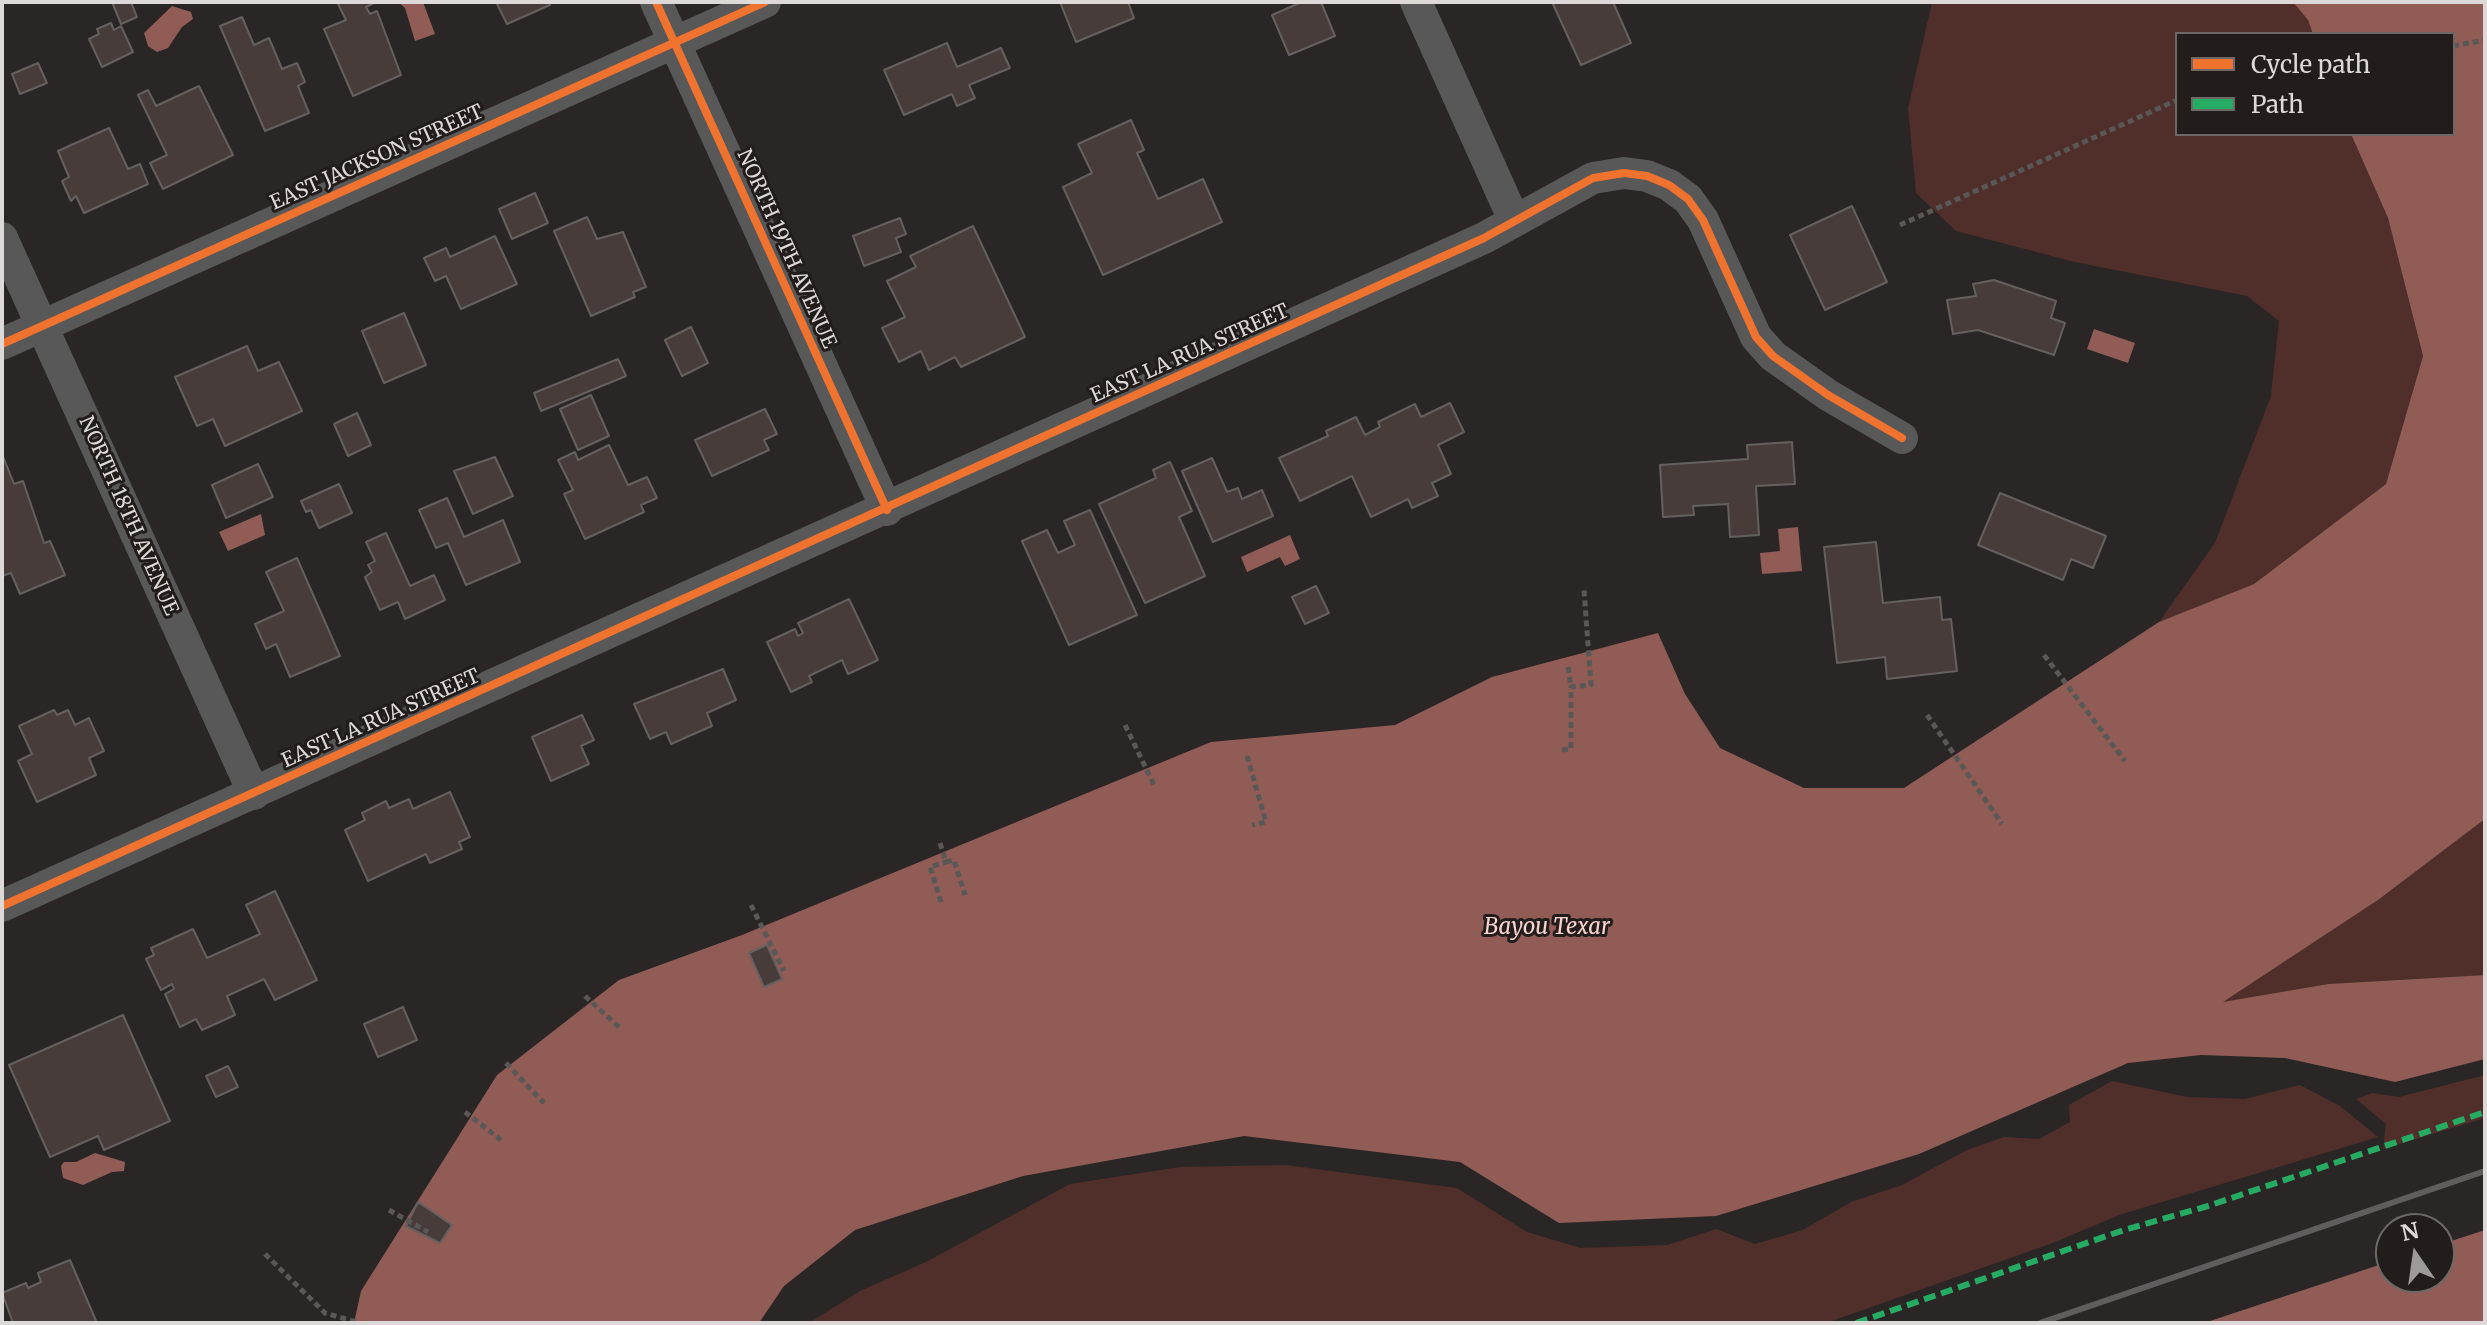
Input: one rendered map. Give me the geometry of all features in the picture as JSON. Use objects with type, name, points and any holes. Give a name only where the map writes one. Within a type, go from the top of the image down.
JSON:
[{"type":"street","name":"NORTH 19TH AVENUE","points":[[656,2],[887,510]]},
{"type":"street","name":"EAST JACKSON STREET","points":[[2,344],[765,2]]},
{"type":"street","points":[[1416,2],[1514,220]]},
{"type":"street","name":"EAST LA RUA STREET","points":[[2,906],[887,510],[1484,238],[1593,178],[1624,173],[1647,176],[1669,185],[1688,199],[1703,220],[1756,337],[1773,356],[1902,438]]},
{"type":"street","name":"NORTH 18TH AVENUE","points":[[2,238],[254,794]]},
{"type":"path","points":[[2455,46],[2485,40]]},
{"type":"path","points":[[1900,225],[2175,101]]},
{"type":"path","points":[[1571,687],[1591,685],[1584,590]]},
{"type":"path","points":[[2044,655],[2125,761]]},
{"type":"path","points":[[1562,750],[1571,749],[1568,667]]},
{"type":"path","points":[[1927,715],[2002,824]]},
{"type":"path","points":[[1125,725],[1154,785]]},
{"type":"path","points":[[1247,756],[1266,822],[1252,825]]},
{"type":"path","points":[[940,843],[946,862]]},
{"type":"path","points":[[941,902],[930,867],[946,862],[954,860],[965,895]]},
{"type":"path","points":[[751,905],[784,971]]},
{"type":"path","points":[[585,996],[619,1027]]},
{"type":"path","points":[[506,1063],[544,1103]]},
{"type":"path","points":[[465,1112],[501,1140]]},
{"type":"path","points":[[389,1210],[428,1232]]},
{"type":"path","points":[[265,1254],[325,1313],[360,1323]]},
{"type":"shaded area","points":[[1932,2],[2293,2],[2308,20],[2312,32],[2175,32],[2175,136],[2352,136],[2388,218],[2423,356],[2386,484],[2254,584],[2159,622],[2215,543],[2271,396],[2279,321],[2247,296],[2075,262],[1956,231],[1916,193],[1908,108]]},
{"type":"shaded area","points":[[2485,819],[2485,975],[2328,984],[2221,1003],[2378,900]]},
{"type":"shaded area","points":[[2485,1075],[2485,1118],[2383,1149],[2386,1124],[2356,1099],[2372,1093],[2399,1097]]},
{"type":"shaded area","points":[[2112,1081],[2187,1097],[2245,1099],[2300,1085],[2340,1106],[2378,1137],[2122,1214],[2050,1244],[1826,1323],[809,1323],[860,1291],[926,1262],[1070,1184],[1180,1167],[1286,1165],[1457,1188],[1527,1232],[1581,1248],[1667,1245],[1716,1229],[1755,1244],[1803,1230],[1851,1202],[1902,1185],[1967,1150],[2004,1137],[2039,1139],[2070,1122],[2069,1105]]},
{"type":"water","points":[[398,2],[423,2],[435,34],[415,41],[405,8]]},
{"type":"water","name":"Bayou Texar","points":[[2293,2],[2485,2],[2485,819],[2378,900],[2223,1002],[2328,984],[2485,975],[2485,1059],[2395,1082],[2285,1058],[2201,1055],[2128,1063],[1919,1154],[1716,1216],[1559,1223],[1460,1162],[1244,1136],[1023,1176],[855,1230],[784,1286],[759,1323],[354,1323],[361,1291],[497,1075],[619,980],[742,935],[1211,742],[1395,725],[1492,677],[1658,633],[1685,694],[1720,748],[1804,788],[1904,788],[2159,622],[2254,584],[2386,484],[2423,356],[2388,218],[2352,136],[2455,136],[2455,32],[2312,32],[2308,20]]},
{"type":"water","points":[[172,6],[191,12],[193,19],[182,27],[168,48],[157,52],[148,46],[144,33]]},
{"type":"water","points":[[2094,329],[2135,343],[2128,363],[2087,349]]},
{"type":"water","points":[[261,514],[265,535],[228,551],[219,532]]},
{"type":"water","points":[[1798,527],[1802,571],[1762,574],[1760,553],[1780,551],[1778,529]]},
{"type":"water","points":[[1290,535],[1300,559],[1285,566],[1280,557],[1247,572],[1241,557]]},
{"type":"water","points":[[95,1153],[125,1162],[124,1171],[112,1172],[83,1185],[63,1178],[61,1166],[64,1162],[76,1162]]},
{"type":"water","points":[[2485,1230],[2485,1323],[2204,1323],[2375,1266],[2375,1293],[2455,1293],[2455,1240]]},
{"type":"building","points":[[112,2],[131,2],[137,17],[121,24]]},
{"type":"building","points":[[337,2],[376,2],[366,7],[370,14],[377,11],[401,75],[353,96],[324,29],[346,20]]},
{"type":"building","points":[[496,2],[549,2],[550,5],[507,24]]},
{"type":"building","points":[[1060,2],[1128,2],[1134,18],[1076,42]]},
{"type":"building","points":[[1302,2],[1321,2],[1335,36],[1289,55],[1272,15]]},
{"type":"building","points":[[1552,2],[1613,2],[1631,43],[1581,65]]},
{"type":"building","points":[[242,17],[254,45],[269,38],[282,69],[297,63],[305,82],[298,86],[309,113],[265,131],[220,26]]},
{"type":"building","points":[[111,23],[114,30],[121,26],[133,52],[102,67],[89,39],[99,34],[97,29]]},
{"type":"building","points":[[947,43],[957,67],[1001,48],[1010,68],[969,85],[975,98],[957,106],[952,94],[904,115],[884,70]]},
{"type":"building","points":[[38,63],[47,83],[20,94],[12,74]]},
{"type":"building","points":[[199,86],[233,155],[163,189],[150,163],[167,155],[138,95],[148,90],[156,106]]},
{"type":"building","points":[[1131,120],[1144,150],[1137,153],[1158,199],[1203,179],[1222,222],[1103,275],[1063,187],[1092,173],[1078,144]]},
{"type":"building","points":[[109,128],[128,169],[140,164],[148,184],[84,213],[76,196],[71,201],[62,181],[69,177],[58,151]]},
{"type":"building","points":[[535,193],[548,223],[512,239],[499,209]]},
{"type":"building","points":[[1852,206],[1887,282],[1825,310],[1790,235]]},
{"type":"building","points":[[587,217],[597,239],[623,232],[646,287],[633,292],[635,297],[591,316],[554,231]]},
{"type":"building","points":[[900,218],[906,234],[896,238],[901,252],[864,266],[853,236]]},
{"type":"building","points":[[973,226],[1025,337],[961,367],[955,357],[929,370],[921,351],[899,362],[882,328],[905,317],[887,281],[916,267],[910,256]]},
{"type":"building","points":[[495,236],[517,284],[461,309],[446,276],[435,281],[424,258],[446,248],[450,257]]},
{"type":"building","points":[[1994,280],[2056,301],[2051,318],[2065,323],[2054,355],[1978,330],[1953,334],[1947,300],[1976,296],[1973,284]]},
{"type":"building","points":[[404,313],[426,365],[384,383],[362,331]]},
{"type":"building","points":[[691,327],[708,363],[682,376],[665,340]]},
{"type":"building","points":[[247,346],[258,371],[279,362],[302,411],[225,446],[213,419],[197,426],[175,377]]},
{"type":"building","points":[[618,359],[626,376],[541,411],[534,393]]},
{"type":"building","points":[[591,395],[609,436],[578,450],[560,409]]},
{"type":"building","points":[[1450,403],[1464,432],[1438,445],[1451,474],[1432,483],[1438,496],[1412,508],[1408,499],[1371,517],[1352,476],[1300,501],[1279,458],[1328,436],[1326,431],[1356,417],[1365,435],[1380,427],[1378,422],[1415,404],[1421,417]]},
{"type":"building","points":[[765,409],[777,434],[764,440],[769,450],[712,476],[695,440]]},
{"type":"building","points":[[357,413],[371,445],[348,456],[334,424]]},
{"type":"building","points":[[1792,442],[1795,484],[1756,486],[1759,535],[1730,537],[1728,504],[1693,506],[1694,515],[1663,517],[1660,465],[1748,459],[1747,445]]},
{"type":"building","points":[[609,445],[628,485],[647,477],[657,498],[641,505],[644,512],[585,539],[564,494],[573,490],[558,460],[575,452],[578,460]]},
{"type":"building","points":[[2,454],[14,484],[23,481],[44,543],[50,541],[65,575],[20,594],[11,573],[2,576]]},
{"type":"building","points":[[495,457],[513,496],[473,514],[454,471]]},
{"type":"building","points":[[1212,458],[1227,492],[1238,488],[1242,499],[1262,490],[1273,516],[1213,542],[1182,471]]},
{"type":"building","points":[[1170,462],[1192,511],[1179,517],[1205,576],[1145,603],[1099,504],[1156,478],[1153,470]]},
{"type":"building","points":[[258,464],[273,497],[226,518],[212,485]]},
{"type":"building","points":[[339,484],[352,513],[319,528],[311,510],[306,512],[301,501]]},
{"type":"building","points":[[2000,493],[2106,536],[2093,568],[2071,559],[2063,580],[1978,545]]},
{"type":"building","points":[[447,498],[464,537],[503,520],[520,562],[466,585],[448,543],[436,548],[419,510]]},
{"type":"building","points":[[1090,510],[1137,615],[1069,645],[1022,541],[1047,530],[1058,553],[1075,545],[1064,521]]},
{"type":"building","points":[[386,533],[410,586],[434,575],[445,600],[405,619],[398,602],[380,610],[365,577],[372,572],[368,565],[375,561],[366,542]]},
{"type":"building","points":[[1876,542],[1883,603],[1940,597],[1942,620],[1951,619],[1957,671],[1887,679],[1885,657],[1837,663],[1824,547]]},
{"type":"building","points":[[297,558],[340,656],[290,677],[276,644],[266,649],[255,624],[284,611],[266,572]]},
{"type":"building","points":[[1316,586],[1329,613],[1305,624],[1292,597]]},
{"type":"building","points":[[849,599],[878,660],[848,674],[842,660],[809,676],[812,682],[791,692],[767,642],[795,629],[798,636],[803,633],[798,623]]},
{"type":"building","points":[[723,669],[736,700],[707,713],[712,726],[671,744],[666,732],[650,739],[634,704]]},
{"type":"building","points":[[54,710],[57,715],[68,710],[75,725],[89,718],[104,751],[89,758],[96,775],[37,802],[18,761],[32,754],[19,726]]},
{"type":"building","points":[[582,715],[594,740],[581,746],[589,764],[551,781],[532,737]]},
{"type":"building","points":[[450,792],[470,837],[459,842],[462,849],[430,863],[426,854],[368,881],[345,830],[365,820],[362,813],[386,801],[389,808],[409,799],[413,809]]},
{"type":"building","points":[[275,891],[317,980],[275,1000],[264,979],[227,996],[235,1015],[202,1030],[196,1019],[180,1027],[165,994],[174,989],[172,984],[161,990],[146,959],[154,955],[151,948],[193,929],[207,958],[260,934],[246,905]]},
{"type":"building","points":[[767,945],[782,979],[764,987],[749,953]]},
{"type":"building","points":[[403,1007],[417,1040],[378,1057],[364,1024]]},
{"type":"building","points":[[123,1015],[170,1121],[104,1150],[98,1136],[50,1157],[9,1065]]},
{"type":"building","points":[[228,1066],[238,1087],[216,1097],[206,1076]]},
{"type":"building","points":[[418,1202],[452,1225],[440,1243],[406,1226]]},
{"type":"building","points":[[70,1260],[97,1323],[13,1323],[2,1293],[26,1283],[28,1288],[41,1282],[38,1273]]},
{"type":"railway","points":[[2040,1323],[2485,1171]]},
{"type":"marked path","points":[[1856,1323],[2124,1230],[2208,1206],[2485,1112]]},
{"type":"cycle path","points":[[656,2],[887,510]]},
{"type":"cycle path","points":[[2,344],[765,2]]},
{"type":"cycle path","points":[[2,906],[1484,238],[1593,178],[1624,173],[1647,176],[1669,185],[1688,199],[1703,220],[1756,337],[1773,356],[1828,395],[1902,438]]}]
